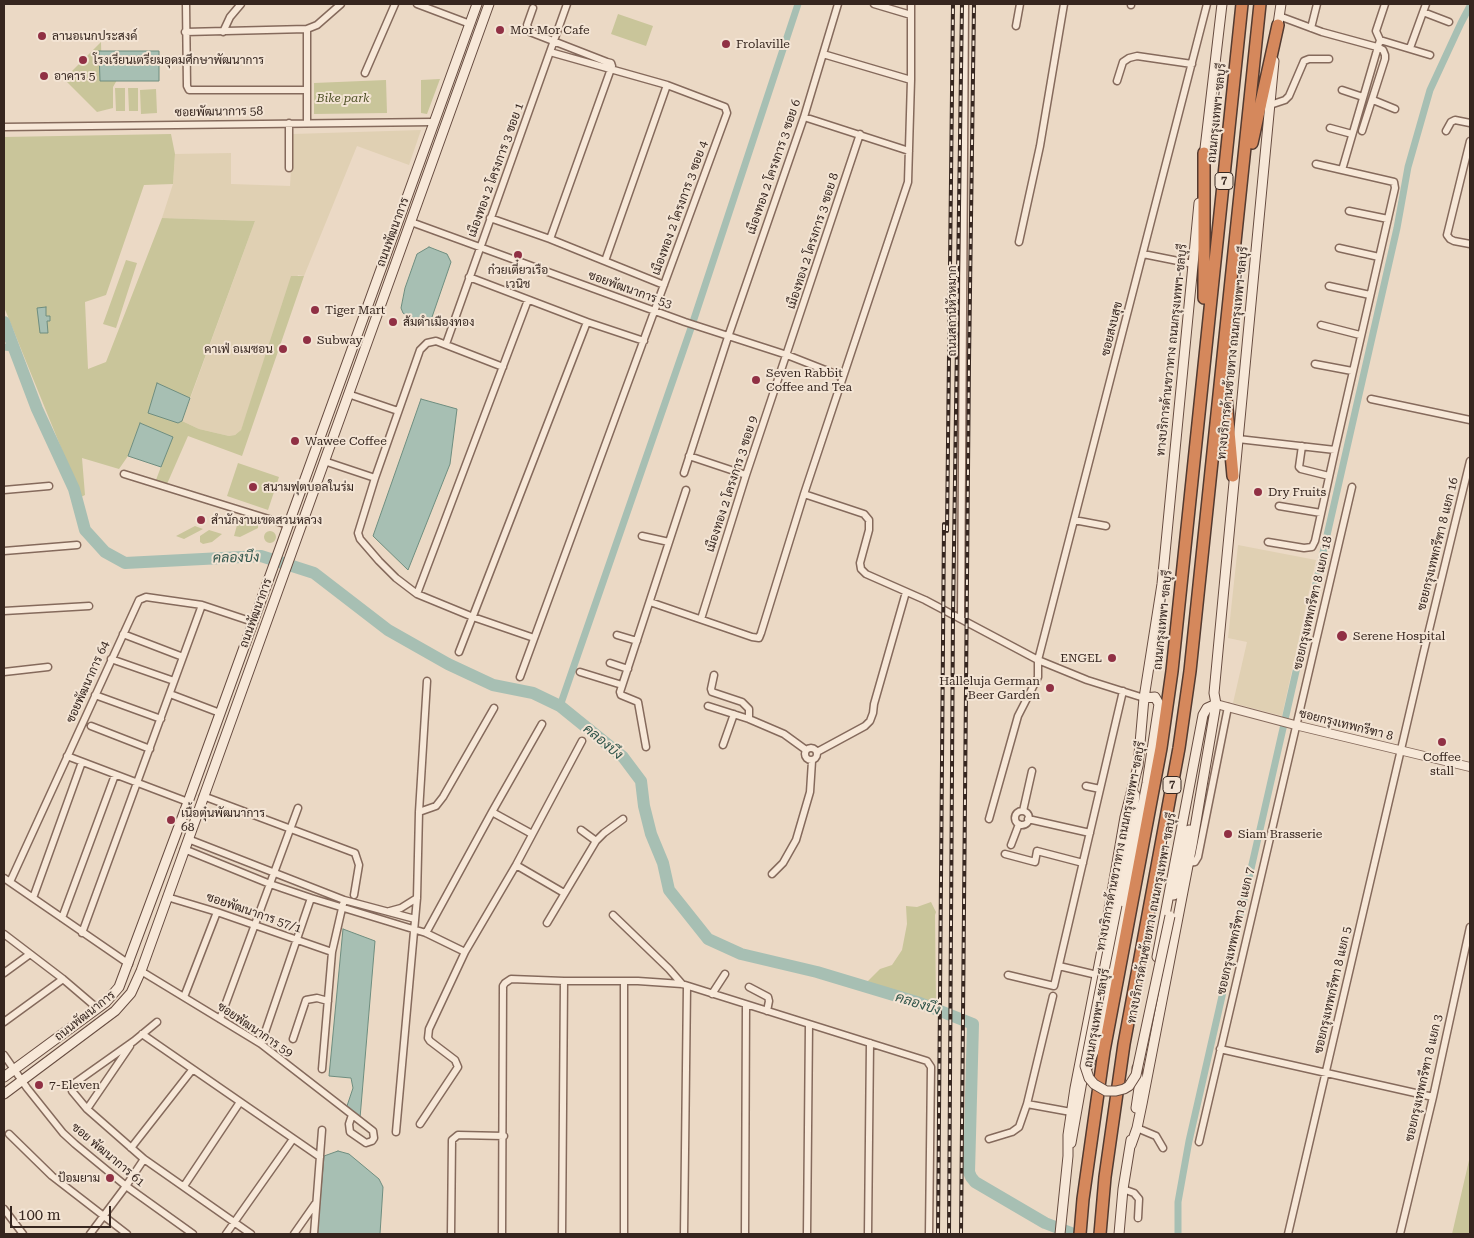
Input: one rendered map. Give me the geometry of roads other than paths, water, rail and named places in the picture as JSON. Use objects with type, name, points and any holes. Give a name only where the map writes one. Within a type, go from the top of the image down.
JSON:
[{"type":"highway","name":"ถนนกรุงเทพฯ-ชลบุรี","points":[[1080,1234],[1083,1199],[1106,1042],[1161,748],[1172,671],[1242,4]]},
{"type":"highway","name":"7","points":[[1100,1234],[1124,1044],[1178,748],[1190,671],[1222,360],[1242,192],[1260,4]]},
{"type":"highway","points":[[1242,192],[1279,21]]},
{"type":"highway","points":[[1204,153],[1204,358]]},
{"type":"highway","points":[[1222,360],[1234,476]]},
{"type":"main road","name":"ถนนพัฒนาการ","points":[[4,1078],[97,1008],[114,994],[119,987],[188,802],[477,4]]},
{"type":"main road","name":"ถนนพัฒนาการ","points":[[4,1094],[115,1011],[131,993],[141,971],[489,4]]},
{"type":"main road","name":"ทางบริการด้านซ้ายทาง ถนนกรุงเทพฯ-ชลบุรี","points":[[1131,1145],[1137,1128],[1188,863],[1216,704],[1214,693],[1234,476],[1281,4]]},
{"type":"main road","name":"ทางบริการด้านขวาทาง ถนนกรุงเทพฯ-ชลบุรี","points":[[1060,1234],[1071,1112],[1127,808],[1138,766],[1144,698],[1162,584],[1204,153],[1221,5]]},
{"type":"main road","points":[[434,122],[445,126]]},
{"type":"main road","points":[[398,222],[411,222]]},
{"type":"main road","points":[[324,424],[336,428]]},
{"type":"main road","name":"ทางบริการด้านขวาทาง ถนนกรุงเทพฯ-ชลบุรี","points":[[1068,1156],[1074,1135],[1082,1081],[1094,1051],[1099,1032],[1147,783],[1159,704],[1155,697],[1144,698]]},
{"type":"main road","name":"ทางบริการด้านซ้ายทาง ถนนกรุงเทพฯ-ชลบุรี","points":[[1119,1231],[1139,1088],[1138,1058],[1201,723],[1207,708],[1216,704]]},
{"type":"main road","points":[[1201,723],[1206,718],[1214,718]]},
{"type":"main road","points":[[1138,766],[1130,836],[1086,1066],[1089,1078],[1094,1084],[1106,1091],[1124,1089],[1134,1081],[1136,1075],[1186,841],[1198,809]]},
{"type":"main road","points":[[1191,778],[1197,776],[1203,781]]},
{"type":"main road","points":[[188,802],[200,807]]},
{"type":"street","points":[[186,4],[185,32],[187,86],[189,90],[307,90]]},
{"type":"street","points":[[223,32],[230,17],[241,4]]},
{"type":"street","points":[[185,32],[307,30],[317,25],[341,4]]},
{"type":"street","points":[[365,73],[395,4]]},
{"type":"street","points":[[417,4],[470,24]]},
{"type":"street","name":"เมืองทอง 2 โครงการ 3 ซอย 1","points":[[446,344],[567,4]]},
{"type":"street","name":"เมืองทอง 2 โครงการ 3 ซอย 6","points":[[684,473],[728,337],[804,117],[838,4]]},
{"type":"street","points":[[874,4],[911,15]]},
{"type":"street","points":[[650,602],[759,638],[804,494],[908,182],[911,4]]},
{"type":"street","name":"ถนนสถานีหัวหมาก","points":[[961,619],[965,4]]},
{"type":"street","points":[[1016,26],[1020,4]]},
{"type":"street","points":[[1019,242],[1040,146],[1064,4]]},
{"type":"street","name":"ซอยสงบสุข","points":[[989,819],[1013,730],[1038,677],[1038,660],[1207,4]]},
{"type":"street","points":[[1212,4],[1221,5]]},
{"type":"street","points":[[1311,28],[1317,4]]},
{"type":"street","points":[[1342,170],[1380,40],[1376,31],[1385,4]]},
{"type":"street","points":[[1410,48],[1426,4]]},
{"type":"street","points":[[533,8],[528,28],[530,32],[611,64],[550,239]]},
{"type":"street","points":[[1423,12],[1449,22]]},
{"type":"street","points":[[1279,21],[1311,28],[1383,50],[1385,55],[1373,100],[1362,131]]},
{"type":"street","points":[[307,30],[307,122]]},
{"type":"street","points":[[1380,40],[1410,48],[1430,56]]},
{"type":"street","points":[[550,52],[667,84],[605,260]]},
{"type":"street","points":[[823,54],[911,80]]},
{"type":"street","points":[[1117,80],[1123,62],[1137,56],[1192,64]]},
{"type":"street","points":[[1270,105],[1285,100],[1289,96],[1299,68],[1304,61],[1309,59],[1329,59]]},
{"type":"street","name":"เมืองทอง 2 โครงการ 3 ซอย 4","points":[[520,677],[727,113],[725,107],[667,84]]},
{"type":"street","points":[[1342,90],[1363,97]]},
{"type":"street","points":[[1373,100],[1395,109]]},
{"type":"street","points":[[804,117],[909,151]]},
{"type":"street","points":[[1446,131],[1451,122],[1455,120],[1470,123]]},
{"type":"street","name":"ซอยพัฒนาการ 58","points":[[4,127],[434,122]]},
{"type":"street","points":[[289,123],[289,168]]},
{"type":"street","points":[[1330,128],[1352,134]]},
{"type":"street","name":"เมืองทอง 2 โครงการ 3 ซอย 8","points":[[786,356],[860,134]]},
{"type":"street","points":[[1470,141],[1447,235],[1450,239],[1470,244]]},
{"type":"street","points":[[1268,542],[1304,548],[1312,546],[1315,541],[1360,335],[1395,188],[1394,182],[1316,164]]},
{"type":"street","points":[[1349,212],[1388,219]]},
{"type":"street","points":[[490,218],[605,260],[664,285]]},
{"type":"street","name":"ซอยพัฒนาการ 53","points":[[411,222],[703,329],[844,377]]},
{"type":"street","points":[[1339,248],[1379,257]]},
{"type":"street","points":[[1143,254],[1193,264]]},
{"type":"street","points":[[469,277],[587,322],[644,341]]},
{"type":"street","points":[[1329,286],[1370,295]]},
{"type":"street","points":[[417,594],[528,300]]},
{"type":"street","points":[[459,652],[587,322]]},
{"type":"street","points":[[1320,325],[1360,335]]},
{"type":"street","points":[[503,367],[436,341],[427,343],[420,350],[358,528],[358,533],[360,539],[396,578],[417,594],[472,617],[534,638]]},
{"type":"street","name":"เมืองทอง 2 โครงการ 3 ซอย 9","points":[[701,619],[786,356]]},
{"type":"street","points":[[1315,364],[1352,371]]},
{"type":"street","points":[[348,394],[398,411]]},
{"type":"street","points":[[1371,398],[1470,420]]},
{"type":"street","points":[[1238,439],[1335,450]]},
{"type":"street","points":[[1302,446],[1299,467],[1329,476]]},
{"type":"street","points":[[689,456],[746,475]]},
{"type":"street","points":[[324,461],[375,478]]},
{"type":"street","name":"ซอยกรุงเทพกรีฑา 8 แยก 16","points":[[1401,750],[1470,461]]},
{"type":"street","points":[[124,474],[288,525]]},
{"type":"street","points":[[4,490],[49,486]]},
{"type":"street","name":"ซอยกรุงเทพกรีฑา 8 แยก 18","points":[[1293,724],[1352,487]]},
{"type":"street","points":[[646,747],[640,706],[636,700],[621,695],[622,686],[686,490]]},
{"type":"street","points":[[804,494],[864,514],[870,520],[870,530],[860,563],[861,569],[866,574],[961,619],[1038,660],[1087,680],[1144,698]]},
{"type":"street","points":[[1279,506],[1321,513]]},
{"type":"street","points":[[1074,520],[1106,526]]},
{"type":"street","points":[[642,536],[669,542]]},
{"type":"street","points":[[4,551],[77,545]]},
{"type":"street","points":[[817,752],[865,726],[870,721],[906,592]]},
{"type":"street","name":"ซอยพัฒนาการ 64","points":[[10,882],[137,602],[143,598],[167,599],[202,605],[253,622]]},
{"type":"street","points":[[82,933],[202,605]]},
{"type":"street","points":[[4,611],[89,606]]},
{"type":"street","points":[[123,634],[183,657]]},
{"type":"street","points":[[617,635],[637,641]]},
{"type":"street","points":[[111,659],[174,682]]},
{"type":"street","points":[[610,663],[628,669]]},
{"type":"street","points":[[4,672],[48,667]]},
{"type":"street","points":[[580,672],[622,686]]},
{"type":"street","points":[[714,675],[712,692],[742,702],[749,709],[749,719]]},
{"type":"street","points":[[396,1132],[417,898],[419,812],[427,681]]},
{"type":"street","points":[[1008,976],[1054,986],[1123,691]]},
{"type":"street","points":[[95,694],[160,719]]},
{"type":"street","points":[[170,694],[220,713]]},
{"type":"street","name":"ซอยกรุงเทพกรีฑา 8","points":[[1216,704],[1470,767]]},
{"type":"street","points":[[708,706],[749,719],[784,734],[806,750]]},
{"type":"street","points":[[1188,863],[1195,862],[1198,857],[1228,707]]},
{"type":"street","points":[[419,812],[436,806],[443,797],[494,708]]},
{"type":"street","points":[[723,746],[734,714]]},
{"type":"street","points":[[426,933],[542,724]]},
{"type":"street","name":"ซอยกรุงเทพกรีฑา 8 แยก 7","points":[[1199,1142],[1293,724]]},
{"type":"street","points":[[91,726],[150,748]]},
{"type":"street","points":[[420,1124],[458,1067],[455,1060],[430,1041],[428,1034],[465,952],[516,865],[582,741]]},
{"type":"street","points":[[806,750],[814,748],[817,752]]},
{"type":"street","points":[[806,750],[805,756],[812,761]]},
{"type":"street","name":"ซอยกรุงเทพกรีฑา 8 แยก 5","points":[[1288,1234],[1401,750]]},
{"type":"street","points":[[772,874],[783,863],[796,840],[810,792],[812,761],[816,758],[817,752]]},
{"type":"street","points":[[67,756],[188,802]]},
{"type":"street","points":[[33,898],[82,762]]},
{"type":"street","points":[[1023,811],[1032,771]]},
{"type":"street","points":[[62,918],[116,774]]},
{"type":"street","points":[[1086,786],[1100,789]]},
{"type":"street","points":[[204,796],[355,853],[359,865],[354,895]]},
{"type":"street","points":[[220,1019],[298,808]]},
{"type":"street","points":[[1023,811],[1028,816],[1028,819]]},
{"type":"street","points":[[1019,824],[1015,817],[1018,812],[1023,811]]},
{"type":"street","points":[[492,812],[532,834]]},
{"type":"street","points":[[547,923],[596,841],[623,819]]},
{"type":"street","points":[[1028,819],[1090,833]]},
{"type":"street","points":[[1019,824],[1025,824],[1028,819]]},
{"type":"street","points":[[1011,845],[1019,824]]},
{"type":"street","points":[[581,830],[596,841]]},
{"type":"street","points":[[188,839],[344,900],[415,919]]},
{"type":"street","points":[[184,849],[270,884],[426,933],[465,952]]},
{"type":"street","points":[[1005,854],[1035,862],[1038,851],[1083,863]]},
{"type":"street","points":[[516,865],[564,893]]},
{"type":"street","points":[[4,878],[129,964]]},
{"type":"street","name":"ซอยพัฒนาการ 57/1","points":[[167,897],[217,912],[332,952]]},
{"type":"street","points":[[260,1044],[311,898]]},
{"type":"street","points":[[388,911],[401,908],[417,898]]},
{"type":"street","points":[[322,1069],[332,952],[344,900]]},
{"type":"street","points":[[184,997],[217,912]]},
{"type":"street","points":[[613,914],[684,985],[684,1234]]},
{"type":"street","name":"ซอยกรุงเทพกรีฑา 8 แยก 3","points":[[1400,1234],[1433,1097],[1470,927]]},
{"type":"street","points":[[4,934],[63,979],[97,1008]]},
{"type":"street","points":[[4,973],[30,954]]},
{"type":"street","points":[[1060,966],[1097,975]]},
{"type":"street","name":"ซอยพัฒนาการ 59","points":[[141,971],[260,1044],[373,1131],[374,1138],[372,1141],[366,1143],[350,1132],[349,1124],[352,1115]]},
{"type":"street","points":[[712,994],[725,974]]},
{"type":"street","points":[[4,1022],[63,979]]},
{"type":"street","points":[[502,1234],[504,1136],[503,986],[504,983],[512,979],[624,981],[684,985],[924,1059],[931,1068],[930,1234]]},
{"type":"street","points":[[562,1234],[564,981]]},
{"type":"street","points":[[624,981],[624,1234]]},
{"type":"street","points":[[749,987],[768,997],[767,1011]]},
{"type":"street","points":[[989,1139],[1012,1132],[1019,1126],[1027,1104],[1053,996]]},
{"type":"street","points":[[293,1039],[306,1000],[317,998],[328,1001]]},
{"type":"street","points":[[745,1234],[746,1005]]},
{"type":"street","points":[[157,1022],[72,1086],[72,1091],[87,1109],[144,1159],[184,1186],[234,1224],[251,1234]]},
{"type":"street","points":[[808,1234],[809,1024]]},
{"type":"street","points":[[142,1034],[320,1157]]},
{"type":"street","points":[[87,1109],[134,1041]]},
{"type":"street","points":[[868,1234],[870,1043]]},
{"type":"street","points":[[1220,1049],[1433,1097]]},
{"type":"street","name":"ซอย พัฒนาการ 61","points":[[4,1055],[63,1133],[126,1186],[192,1234]]},
{"type":"street","points":[[131,1148],[192,1070]]},
{"type":"street","points":[[184,1186],[240,1102]]},
{"type":"street","points":[[1027,1104],[1071,1112]]},
{"type":"street","points":[[1137,1128],[1156,1136],[1163,1148]]},
{"type":"street","points":[[314,1234],[322,1130]]},
{"type":"street","points":[[9,1134],[52,1176],[127,1234]]},
{"type":"street","points":[[451,1234],[452,1140],[458,1135],[504,1136]]},
{"type":"street","points":[[226,1234],[293,1139]]},
{"type":"street","points":[[90,1234],[144,1159]]},
{"type":"street","points":[[1124,1189],[1134,1193],[1139,1199],[1138,1218]]},
{"type":"street","points":[[294,1234],[315,1204]]},
{"type":"street","points":[[4,1209],[23,1234]]},
{"type":"waterway","points":[[560,706],[690,331],[798,4]]},
{"type":"waterway","points":[[1178,1234],[1178,1202],[1189,1141],[1397,228],[1408,167],[1430,90],[1470,6]]},
{"type":"waterway","name":"คลองบึง","points":[[4,322],[37,409],[74,489],[85,530],[105,552],[125,563],[261,556],[314,573],[388,630],[448,664],[493,685],[533,693],[560,706],[623,757],[641,781],[644,806],[651,834],[663,863],[669,890],[708,939],[741,954],[817,972],[920,1003],[973,1024],[969,1172],[971,1177],[975,1182],[1045,1223],[1074,1234]]},
{"type":"waterway","points":[[4,347],[13,348]]},
{"type":"railway","points":[[947,531],[953,4]]},
{"type":"railway","points":[[949,1234],[953,615],[962,4]]},
{"type":"railway","points":[[961,1234],[974,4]]},
{"type":"railway","points":[[938,1234],[944,524]]},
{"type":"place","name":"Mor Mor Cafe","points":[[500,30]]},
{"type":"place","name":"ลานอเนกประสงค์","points":[[42,36]]},
{"type":"place","name":"Frolaville","points":[[726,44]]},
{"type":"place","name":"โรงเรียนเตรียมอุดมศึกษาพัฒนาการ","points":[[83,60]]},
{"type":"place","name":"อาคาร 5","points":[[44,76]]},
{"type":"place","name":"ก๋วยเตี๋ยวเรือ เวนิช","points":[[518,255]]},
{"type":"place","name":"Tiger Mart","points":[[315,310]]},
{"type":"place","name":"ส้มตำเมืองทอง","points":[[393,322]]},
{"type":"place","name":"Subway","points":[[307,340]]},
{"type":"place","name":"คาเฟ่ อเมซอน","points":[[283,349]]},
{"type":"place","name":"Seven Rabbit Coffee and Tea","points":[[756,380]]},
{"type":"place","name":"Wawee Coffee","points":[[295,441]]},
{"type":"place","name":"สนามฟุตบอลในร่ม","points":[[253,487]]},
{"type":"place","name":"Dry Fruits","points":[[1258,492]]},
{"type":"place","name":"สำนักงานเขตสวนหลวง","points":[[201,520]]},
{"type":"place","name":"Serene Hospital","points":[[1342,636]]},
{"type":"place","name":"ENGEL","points":[[1112,658]]},
{"type":"place","name":"Halleluja German Beer Garden","points":[[1050,688]]},
{"type":"place","name":"Coffee stall","points":[[1442,742]]},
{"type":"place","name":"เนื้อตุ๋นพัฒนาการ 68","points":[[171,820]]},
{"type":"place","name":"Siam Brasserie","points":[[1228,834]]},
{"type":"place","name":"7-Eleven","points":[[39,1085]]},
{"type":"place","name":"ป้อมยาม","points":[[110,1178]]},
{"type":"park label","name":"Bike park","points":[[343,98]]}]
